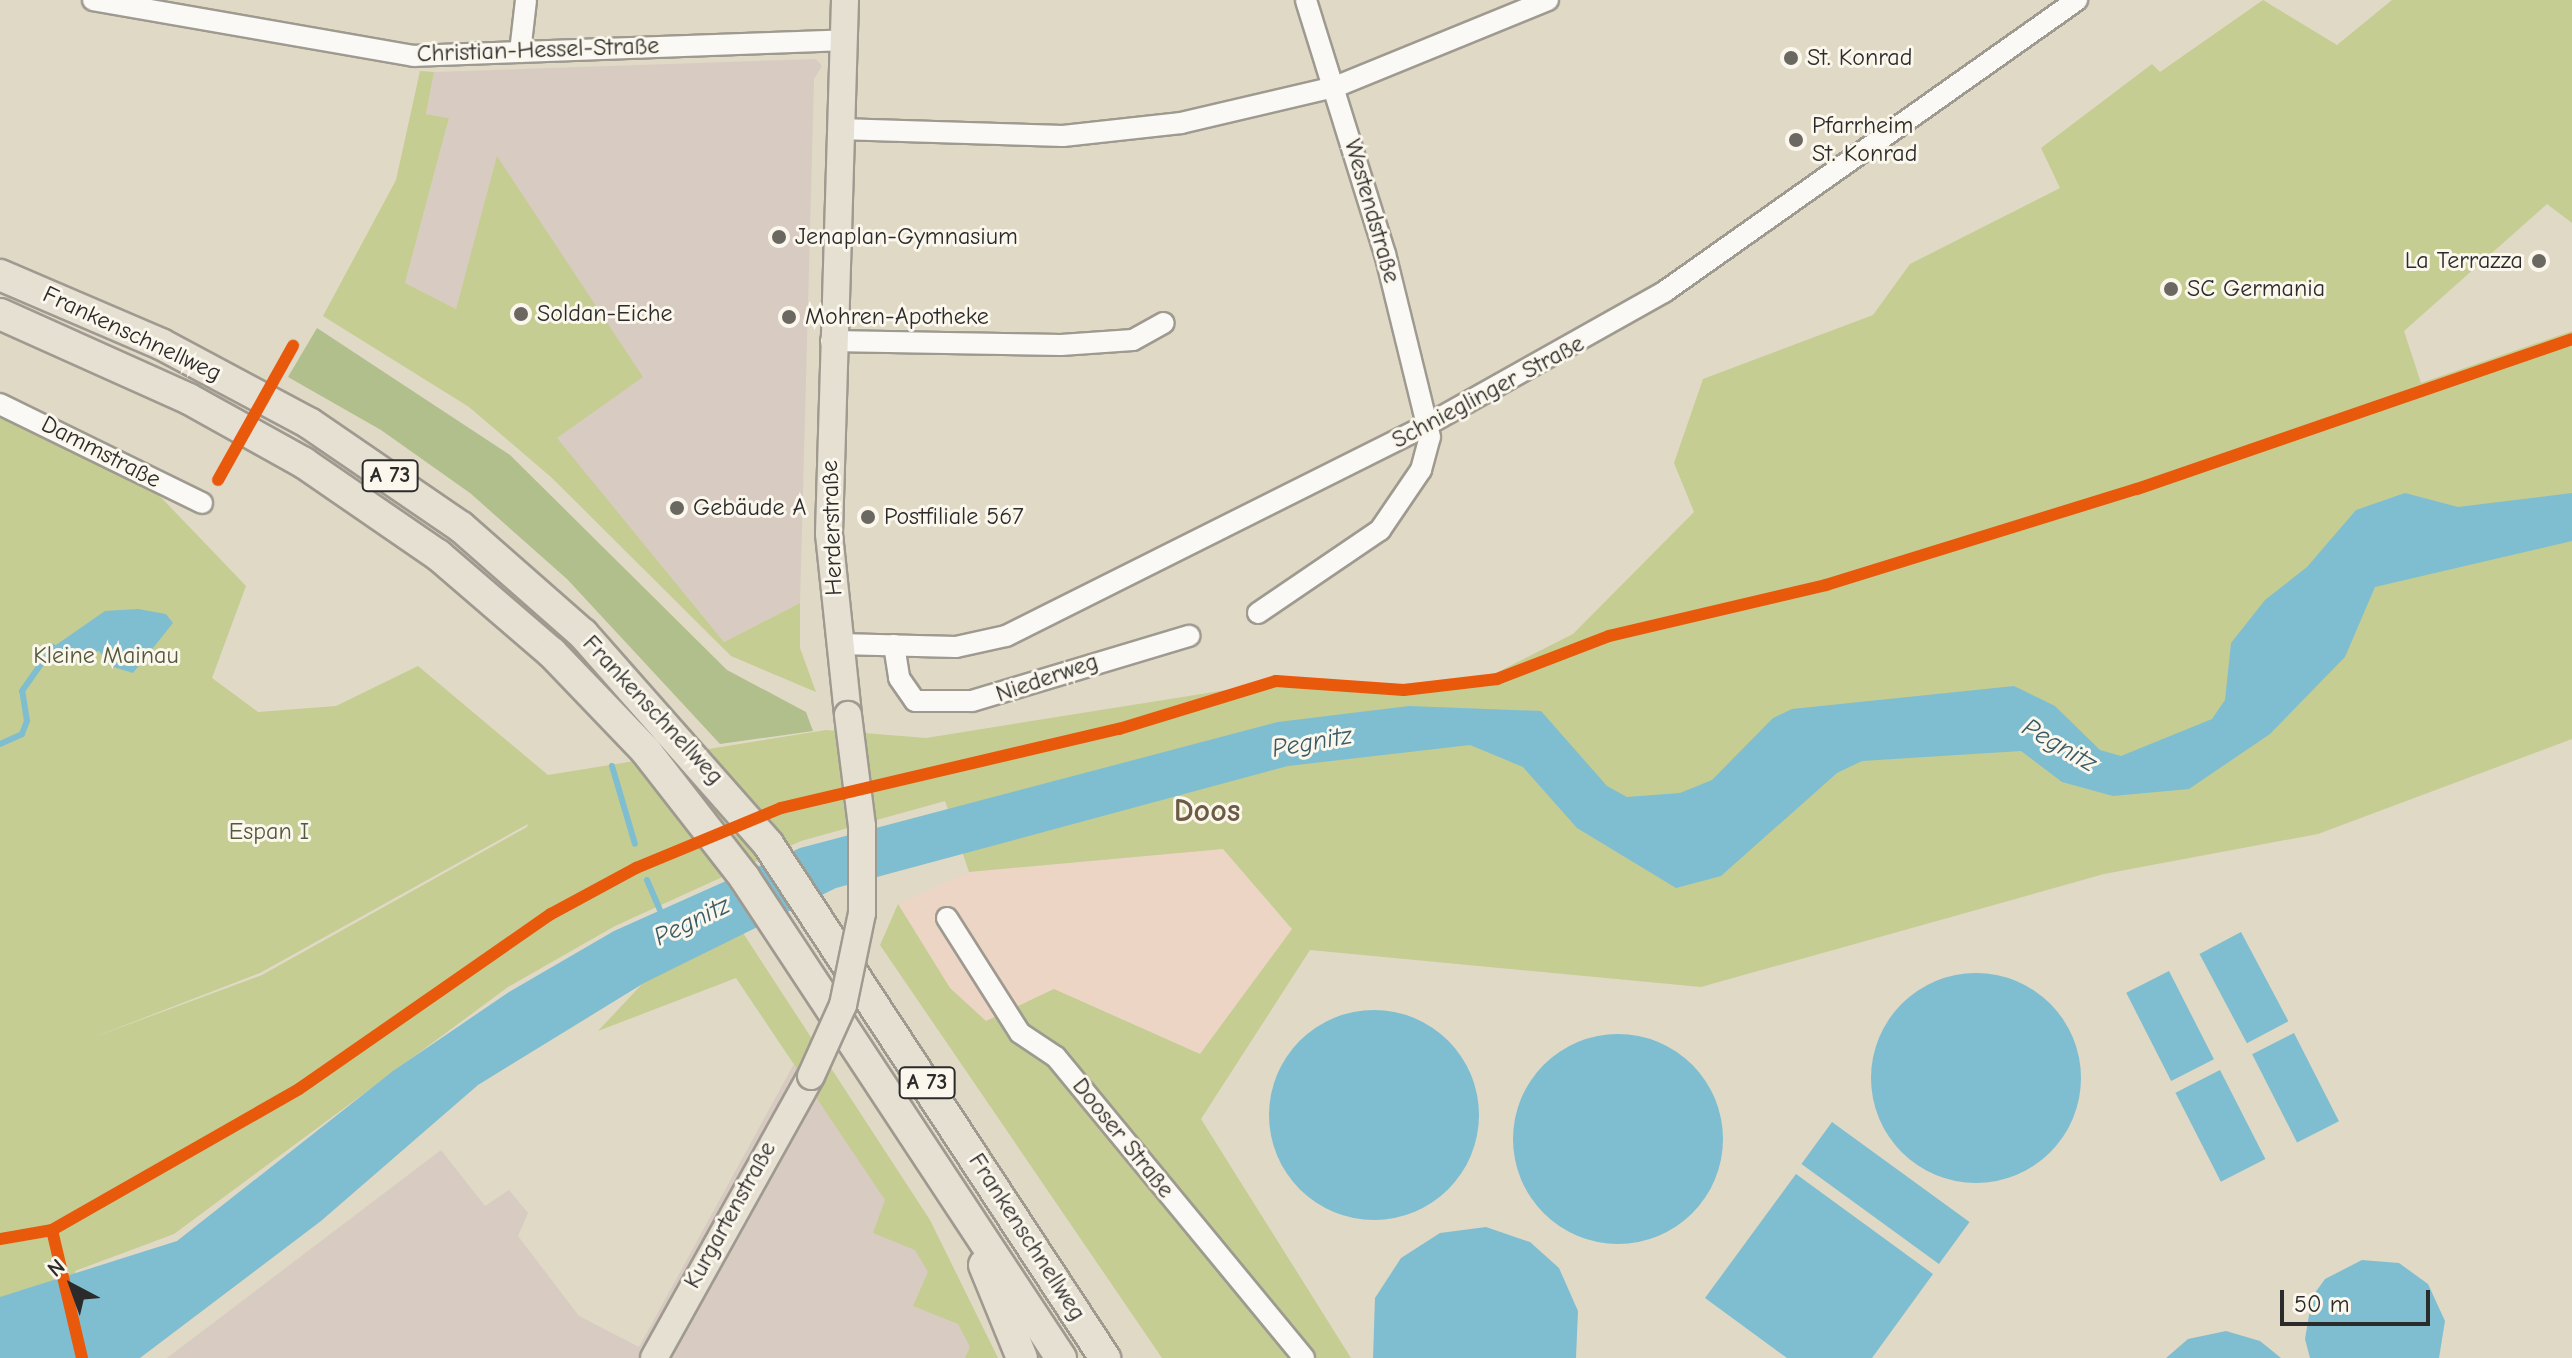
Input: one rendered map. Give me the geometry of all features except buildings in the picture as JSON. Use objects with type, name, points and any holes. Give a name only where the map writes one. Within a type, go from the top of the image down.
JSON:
[{"type":"highway","name":"Frankenschnellweg","points":[[0,275],[222,375],[395,480],[583,634],[712,773],[829,932],[1105,1358]]},
{"type":"highway","name":"Frankenschnellweg","points":[[0,314],[189,399],[370,506],[552,653],[675,787],[792,947],[1061,1358]]},
{"type":"highway","points":[[958,1201],[1022,1358]]},
{"type":"highway","points":[[1025,1233],[1126,1358]]},
{"type":"main road","name":"Herderstraße","points":[[845,0],[831,341],[829,546],[848,715]]},
{"type":"main road","name":"Kurgartenstraße","points":[[654,1358],[811,1076],[845,996],[862,913],[862,826],[848,715]]},
{"type":"street","name":"Christian-Hessel-Straße","points":[[93,0],[414,56],[844,40]]},
{"type":"street","points":[[520,52],[526,0]]},
{"type":"street","name":"Westendstraße","points":[[1306,0],[1335,87],[1427,425]]},
{"type":"street","points":[[839,129],[1063,136],[1181,123],[1335,87],[1548,0]]},
{"type":"street","name":"Schnieglinger Straße","points":[[839,644],[956,647],[1006,636],[1427,425],[1664,292],[2077,0]]},
{"type":"street","points":[[831,341],[1061,345],[1133,340],[1164,323]]},
{"type":"street","name":"Dammstraße","points":[[0,404],[202,503]]},
{"type":"street","points":[[1258,613],[1380,530],[1421,470],[1427,425]]},
{"type":"street","name":"Niederweg","points":[[894,645],[899,678],[915,701],[972,701],[1189,636]]},
{"type":"street","name":"Dooser Straße","points":[[947,918],[1020,1033],[1056,1057],[1304,1358]]},
{"type":"shaded area","points":[[816,59],[822,66],[814,79],[800,603],[724,642],[556,438],[498,157],[456,309],[405,283],[449,118],[426,114],[434,72]]},
{"type":"shaded area","points":[[1223,849],[1292,930],[1200,1054],[1054,989],[986,1021],[950,988],[898,904],[969,872]]},
{"type":"shaded area","points":[[795,1062],[990,1358],[167,1358],[441,1150],[485,1206],[509,1190],[528,1213],[518,1236],[579,1316],[639,1347]]},
{"type":"green space","points":[[2263,0],[2337,45],[2392,0],[2572,0],[2572,223],[2547,204],[2404,331],[2421,383],[2572,331],[2572,739],[2318,834],[2104,874],[1701,987],[1310,950],[1201,1119],[1351,1358],[1162,1358],[880,945],[898,904],[950,988],[986,1021],[1054,989],[1200,1054],[1292,929],[1223,849],[969,872],[945,801],[801,841],[615,926],[508,987],[174,1234],[75,1271],[94,1358],[0,1358],[0,413],[153,489],[246,586],[212,678],[258,712],[336,706],[418,666],[548,775],[826,730],[926,738],[1295,679],[1400,684],[1490,676],[1573,634],[1694,512],[1674,463],[1703,379],[1873,315],[1910,264],[2060,188],[2041,148],[2152,64],[2160,72]],"holes":[[[528,824],[262,975],[89,1039],[260,973]]]},
{"type":"green space","points":[[420,71],[434,72],[426,114],[449,118],[405,283],[456,309],[497,156],[643,377],[557,438],[724,642],[800,603],[800,648],[816,692],[731,656],[552,478],[469,407],[323,316],[396,180]]},
{"type":"green space","points":[[317,328],[510,455],[727,670],[806,712],[813,731],[720,744],[567,579],[470,493],[381,430],[288,377]]},
{"type":"green space","points":[[743,933],[930,1220],[998,1358],[965,1358],[970,1347],[958,1324],[913,1306],[928,1272],[915,1250],[873,1233],[885,1200],[736,978],[598,1031],[644,982]]},
{"type":"water","name":"Pegnitz","points":[[2405,493],[2458,507],[2572,493],[2572,541],[2375,587],[2345,657],[2270,734],[2189,789],[2113,796],[2062,782],[2021,751],[1862,761],[1837,773],[1721,876],[1676,888],[1577,828],[1523,767],[1470,745],[1288,766],[836,888],[644,983],[478,1085],[321,1221],[140,1358],[0,1358],[0,1297],[177,1241],[393,1071],[509,992],[614,931],[800,848],[1278,722],[1409,706],[1541,711],[1607,786],[1627,797],[1680,793],[1712,780],[1773,718],[1792,709],[2014,686],[2055,706],[2100,750],[2121,756],[2212,719],[2225,700],[2231,643],[2265,600],[2307,567],[2356,510]]},
{"type":"water","points":[[138,609],[166,614],[173,623],[133,673],[110,666],[99,651],[61,657],[53,647],[105,611]]},
{"type":"water","points":[[2241,932],[2288,1021],[2247,1043],[2200,954]]},
{"type":"water","points":[[2169,971],[2214,1059],[2171,1081],[2126,993]]},
{"type":"water","points":[[1976,973],[2016,981],[2050,1004],[2073,1038],[2081,1078],[2073,1118],[2050,1152],[2016,1175],[1976,1183],[1936,1175],[1902,1152],[1879,1118],[1871,1078],[1879,1038],[1902,1004],[1936,981]]},
{"type":"water","points":[[1374,1010],[1414,1018],[1448,1041],[1471,1075],[1479,1115],[1471,1155],[1448,1189],[1414,1212],[1374,1220],[1334,1212],[1300,1189],[1277,1155],[1269,1115],[1277,1075],[1300,1041],[1334,1018]]},
{"type":"water","points":[[2294,1033],[2339,1121],[2297,1143],[2252,1054]]},
{"type":"water","points":[[1618,1034],[1658,1042],[1692,1065],[1715,1099],[1723,1139],[1715,1179],[1692,1213],[1658,1236],[1618,1244],[1578,1236],[1544,1213],[1521,1179],[1513,1139],[1521,1099],[1544,1065],[1578,1042]]},
{"type":"water","points":[[2220,1070],[2265,1159],[2221,1182],[2175,1093]]},
{"type":"water","points":[[1832,1122],[1970,1222],[1939,1264],[1801,1164]]},
{"type":"water","points":[[1796,1174],[1933,1274],[1872,1358],[1787,1358],[1705,1298]]},
{"type":"water","points":[[1486,1227],[1530,1242],[1559,1268],[1578,1311],[1576,1358],[1373,1358],[1375,1298],[1401,1258],[1440,1233]]},
{"type":"water","points":[[2362,1260],[2399,1263],[2428,1284],[2445,1321],[2439,1358],[2310,1358],[2305,1339],[2312,1297],[2325,1279]]},
{"type":"water","points":[[2226,1331],[2260,1341],[2281,1358],[2166,1358],[2188,1339]]},
{"type":"waterway","points":[[0,744],[22,734],[27,721],[22,691],[53,647]]},
{"type":"waterway","points":[[612,766],[635,844]]},
{"type":"waterway","name":"Pegnitz","points":[[647,880],[663,917]]},
{"type":"cycle path","points":[[0,1239],[52,1230],[299,1089],[551,914],[636,868],[781,808],[1119,729],[1276,681],[1404,690],[1497,679],[1609,636],[1826,585],[2137,489],[2572,339]]},
{"type":"cycle path","points":[[218,480],[293,346]]},
{"type":"cycle path","points":[[52,1230],[82,1358]]},
{"type":"place","name":"St. Konrad","points":[[1791,58]]},
{"type":"place","name":"Pfarrheim St. Konrad","points":[[1796,140]]},
{"type":"place","name":"Jenaplan-Gymnasium","points":[[779,237]]},
{"type":"place","name":"La Terrazza","points":[[2539,261]]},
{"type":"place","name":"SC Germania","points":[[2171,289]]},
{"type":"place","name":"Soldan-Eiche","points":[[521,314]]},
{"type":"place","name":"Mohren-Apotheke","points":[[789,317]]},
{"type":"place","name":"Gebäude A","points":[[677,508]]},
{"type":"place","name":"Postfiliale 567","points":[[868,517]]},
{"type":"district","name":"Doos","points":[[1207,811]]},
{"type":"park label","name":"Kleine Mainau","points":[[106,656]]},
{"type":"park label","name":"Espan I","points":[[269,832]]}]
